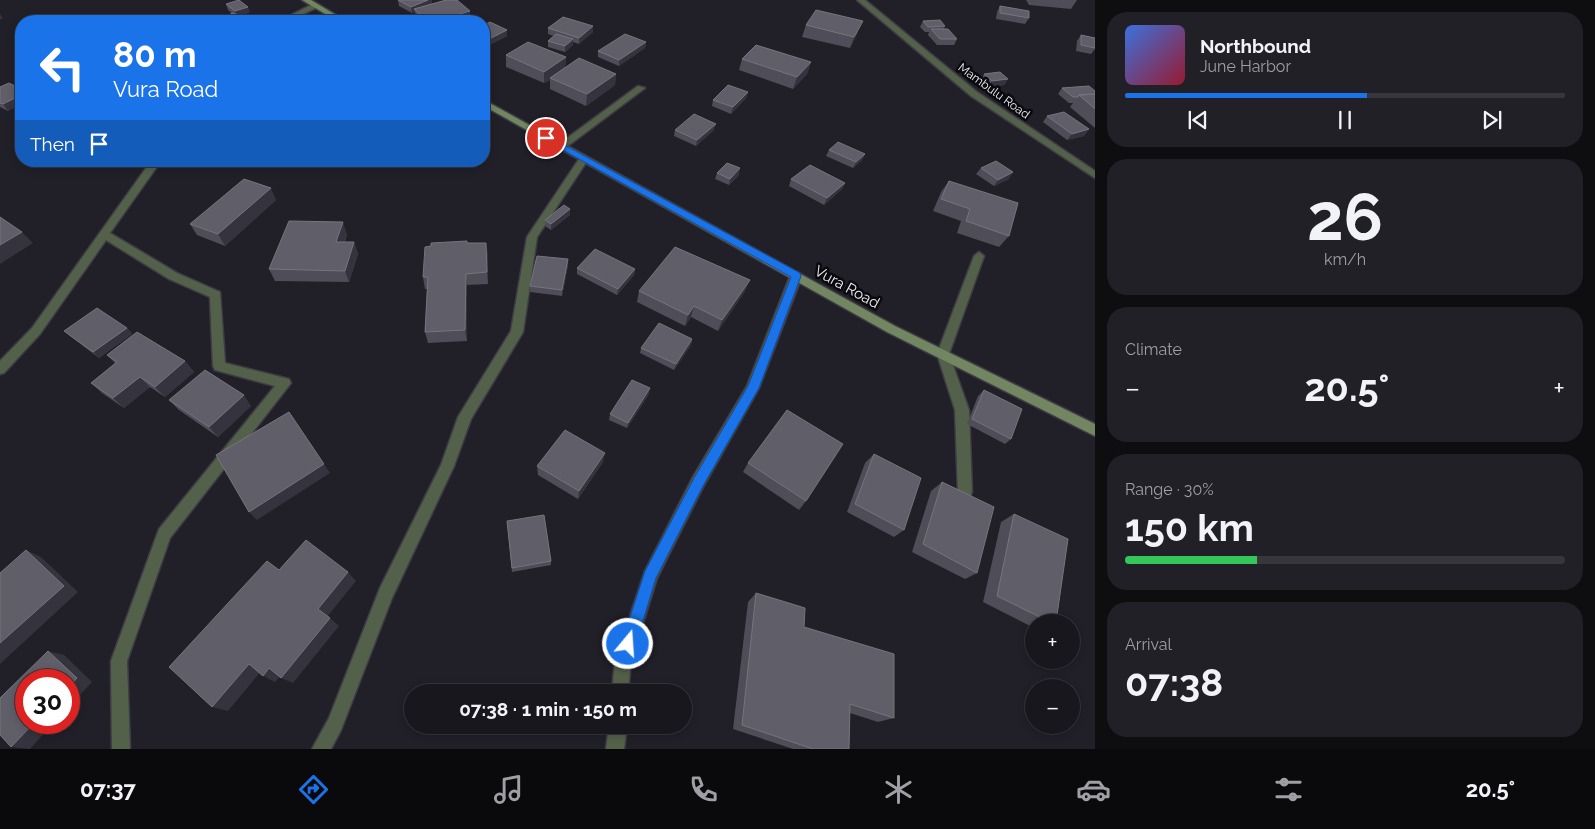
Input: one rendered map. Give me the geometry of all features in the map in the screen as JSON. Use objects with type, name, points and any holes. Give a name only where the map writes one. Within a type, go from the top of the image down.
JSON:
[{"type":"street","points":[[306,0],[332,15]]},
{"type":"street","name":"Mambulu Road","points":[[861,0],[974,94],[1095,175]]},
{"type":"street","points":[[296,15],[316,6]]},
{"type":"street","points":[[562,146],[641,88]]},
{"type":"street","name":"Vura Road","points":[[490,106],[891,328],[1095,430]]},
{"type":"street","points":[[321,749],[334,724],[386,594],[447,466],[465,417],[517,332],[532,237],[584,158]]},
{"type":"street","points":[[0,369],[36,331],[152,167]]},
{"type":"street","points":[[105,235],[173,276],[216,296],[219,366],[285,383],[164,534],[119,660],[120,749]]},
{"type":"street","points":[[965,492],[962,410],[943,354],[979,256]]},
{"type":"street","points":[[621,684],[623,661],[650,576],[698,482],[753,388],[796,276]]},
{"type":"street","points":[[616,749],[617,734]]},
{"type":"building","points":[[239,0],[248,7],[235,11],[226,4]]},
{"type":"building","points":[[398,0],[428,0],[411,7]]},
{"type":"building","points":[[446,0],[457,0],[470,11],[457,15],[421,15],[414,9]]},
{"type":"building","points":[[1000,6],[1029,11],[1029,18],[1000,13]]},
{"type":"building","points":[[816,10],[863,21],[854,37],[806,25]]},
{"type":"building","points":[[563,17],[593,26],[579,38],[548,28]]},
{"type":"building","points":[[940,20],[945,26],[928,27],[923,21]]},
{"type":"building","points":[[490,22],[507,30],[491,38]]},
{"type":"building","points":[[931,29],[948,29],[957,39],[940,39]]},
{"type":"building","points":[[556,34],[573,39],[565,46],[548,41]]},
{"type":"building","points":[[625,34],[646,42],[619,60],[598,51]]},
{"type":"building","points":[[1081,35],[1095,38],[1095,48],[1081,45]]},
{"type":"building","points":[[528,42],[566,57],[544,72],[506,55]]},
{"type":"building","points":[[756,45],[811,62],[797,77],[742,59]]},
{"type":"building","points":[[579,58],[616,74],[587,94],[550,78]]},
{"type":"building","points":[[1000,72],[1008,79],[992,81],[984,74]]},
{"type":"building","points":[[9,83],[15,86],[15,98],[3,104],[0,103],[0,87]]},
{"type":"building","points":[[728,85],[748,92],[733,107],[713,100]]},
{"type":"building","points":[[1089,86],[1095,91],[1095,94],[1079,95],[1078,97],[1073,97],[1062,88]]},
{"type":"building","points":[[1095,94],[1095,109],[1079,95]]},
{"type":"building","points":[[1064,112],[1089,129],[1072,134],[1047,116]]},
{"type":"building","points":[[694,114],[716,124],[697,140],[675,130]]},
{"type":"building","points":[[838,142],[865,154],[856,162],[829,150]]},
{"type":"building","points":[[996,161],[1013,172],[998,180],[981,168]]},
{"type":"building","points":[[727,163],[740,168],[730,179],[717,173]]},
{"type":"building","points":[[810,165],[845,183],[827,198],[791,179]]},
{"type":"building","points":[[244,179],[271,188],[218,234],[190,224]]},
{"type":"building","points":[[949,181],[1018,203],[1009,236],[966,221],[970,209],[941,199]]},
{"type":"building","points":[[564,205],[570,209],[551,224],[545,220]]},
{"type":"building","points":[[0,217],[22,232],[0,245]]},
{"type":"building","points":[[289,221],[343,222],[336,242],[354,242],[345,271],[269,269]]},
{"type":"building","points":[[467,241],[467,243],[486,243],[487,272],[466,274],[465,330],[425,332],[428,277],[423,277],[425,247],[431,246],[431,243]]},
{"type":"building","points":[[675,247],[750,280],[722,320],[694,306],[688,315],[639,291]]},
{"type":"building","points":[[595,249],[635,269],[618,289],[577,268]]},
{"type":"building","points":[[537,256],[568,259],[562,290],[530,286]]},
{"type":"building","points":[[97,308],[127,328],[93,352],[64,331]]},
{"type":"building","points":[[659,323],[692,339],[676,364],[641,348]]},
{"type":"building","points":[[137,332],[185,361],[155,387],[140,377],[113,398],[91,383],[117,362],[107,355]]},
{"type":"building","points":[[205,370],[244,395],[209,427],[169,400]]},
{"type":"building","points":[[632,380],[650,388],[628,423],[610,414]]},
{"type":"building","points":[[984,390],[1022,409],[1011,439],[972,419]]},
{"type":"building","points":[[787,410],[843,444],[806,501],[748,463]]},
{"type":"building","points":[[289,412],[324,464],[249,512],[216,455]]},
{"type":"building","points":[[565,430],[605,453],[579,491],[537,466]]},
{"type":"building","points":[[874,454],[921,478],[904,530],[855,504]]},
{"type":"building","points":[[942,482],[994,507],[977,573],[923,544]]},
{"type":"building","points":[[1014,514],[1068,539],[1057,614],[1034,614],[997,596]]},
{"type":"building","points":[[544,515],[551,561],[512,568],[507,521]]},
{"type":"building","points":[[306,540],[348,572],[318,609],[330,618],[281,678],[269,668],[263,676],[249,664],[212,707],[169,667],[267,561],[279,570]]},
{"type":"building","points":[[26,550],[64,586],[0,643],[0,573]]},
{"type":"building","points":[[756,593],[805,608],[804,627],[894,654],[894,718],[850,704],[849,749],[813,749],[742,725]]},
{"type":"building","points":[[48,651],[67,669],[30,669]]},
{"type":"building","points":[[15,683],[15,734],[23,734],[11,747],[0,735],[0,698]]},
{"type":"route","points":[[546,138],[796,276],[753,388],[698,482],[650,576],[628,644]]}]
